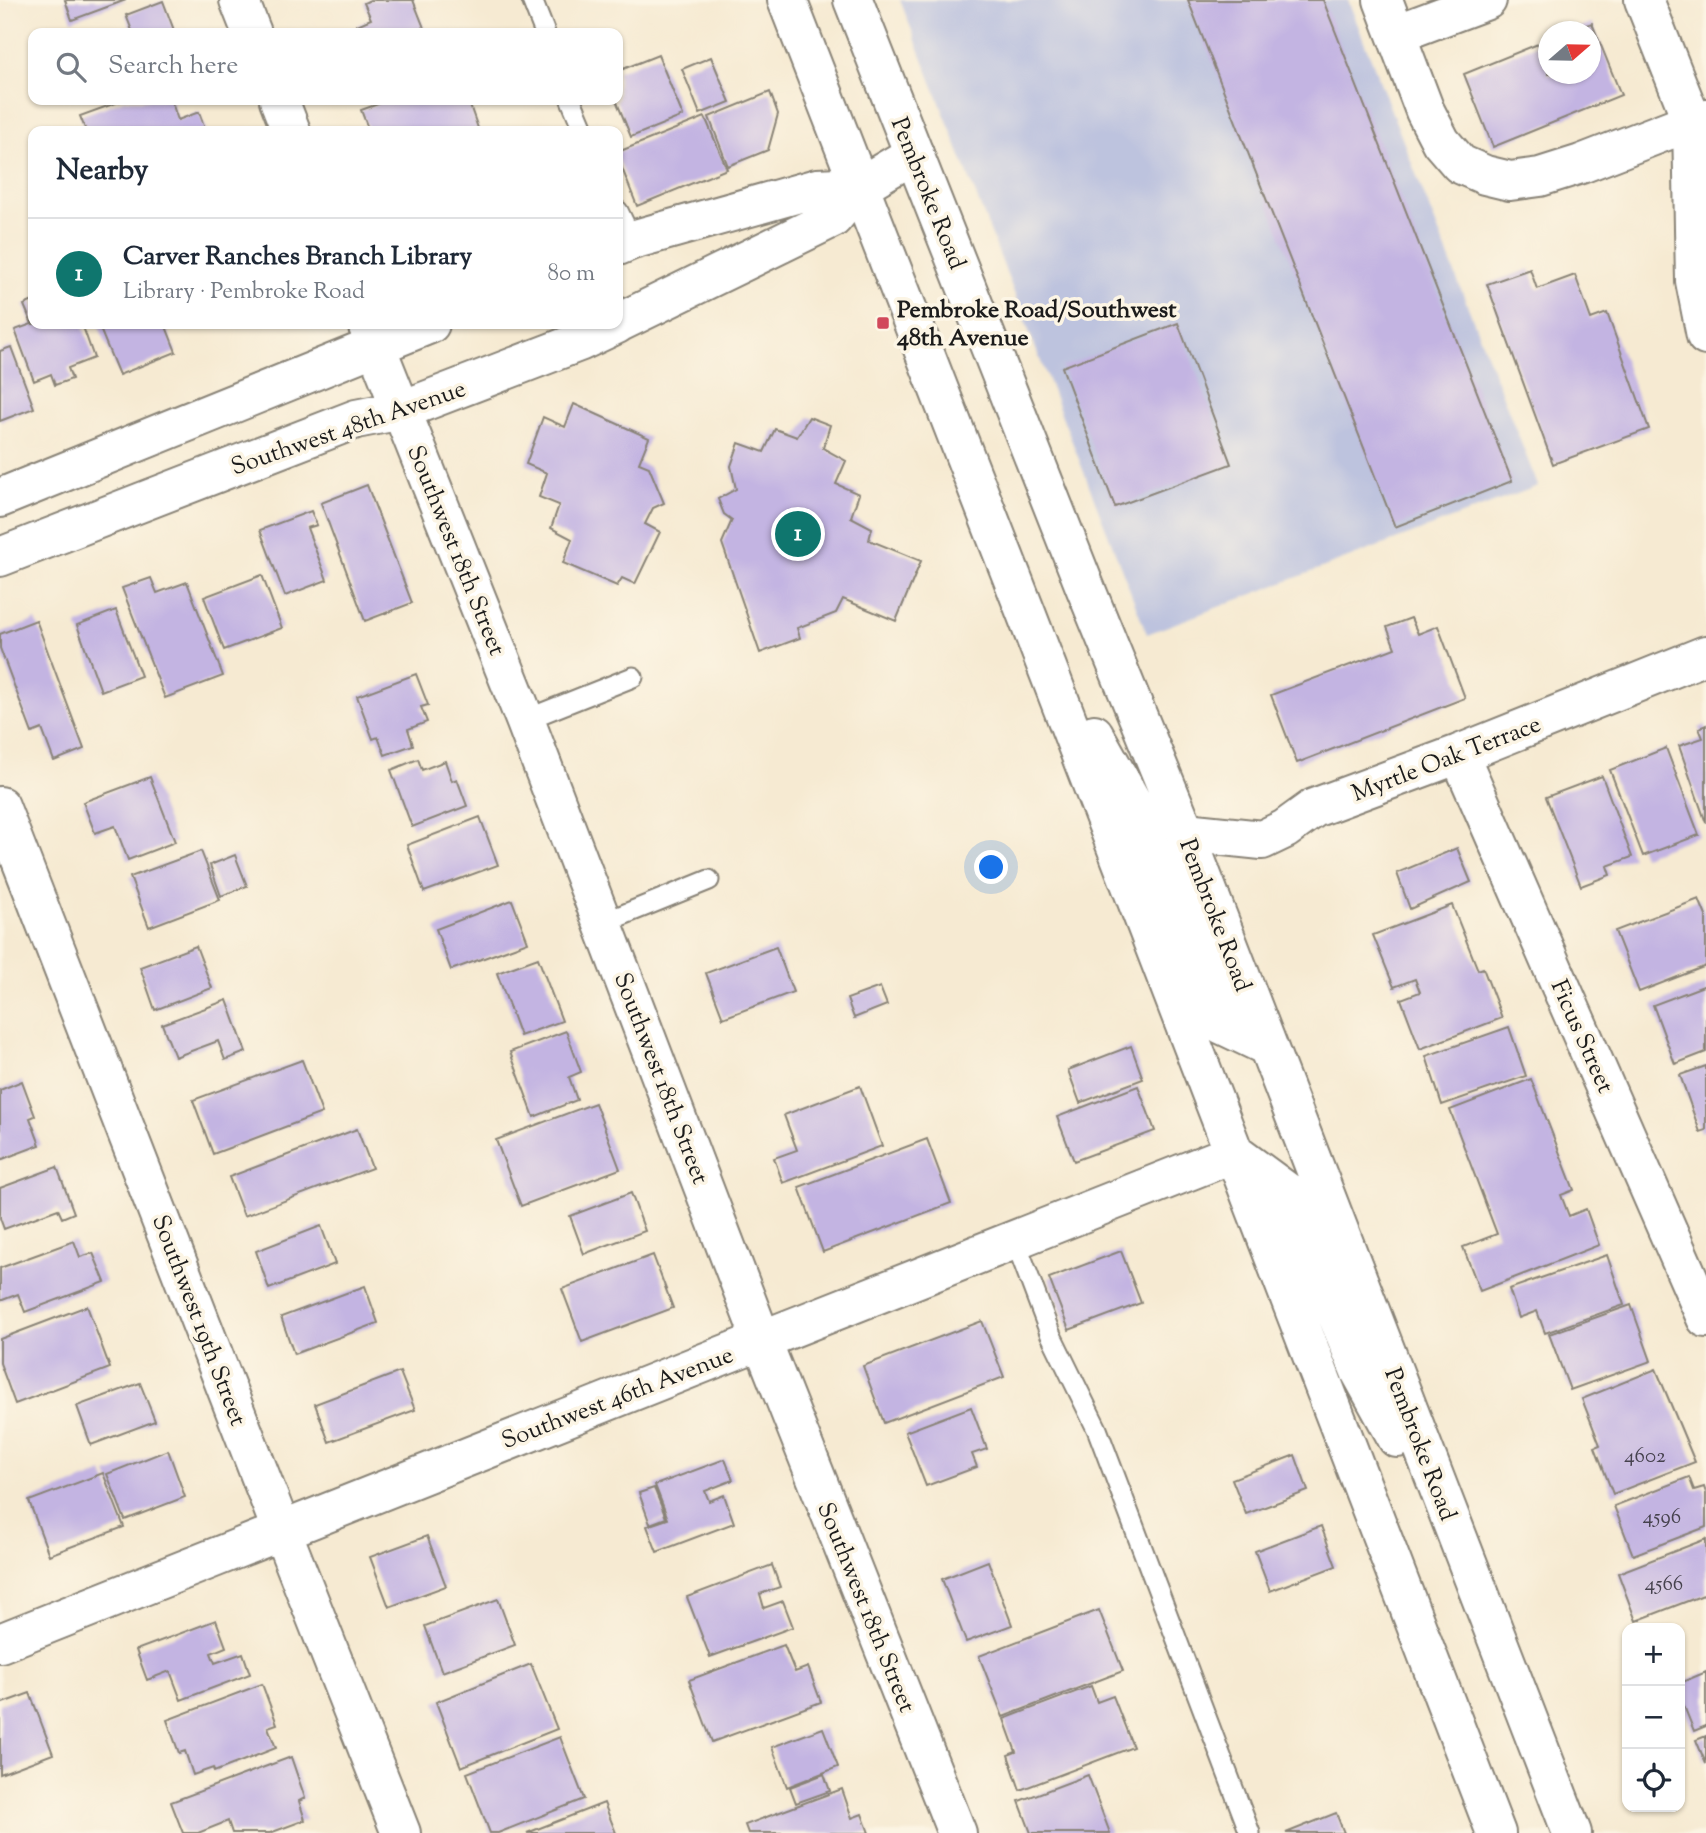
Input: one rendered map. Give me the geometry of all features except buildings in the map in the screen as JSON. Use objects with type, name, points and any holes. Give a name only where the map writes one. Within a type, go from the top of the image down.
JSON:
[{"type":"street","points":[[239,0],[250,28]]},
{"type":"street","points":[[787,0],[1496,1833]]},
{"type":"street","name":"Pembroke Road","points":[[853,0],[1084,587],[1185,832],[1572,1833]]},
{"type":"street","points":[[1487,0],[1389,17],[1425,111],[1441,142],[1460,164],[1485,176],[1510,181],[1540,177],[1699,120]]},
{"type":"street","points":[[1644,0],[1699,120],[1695,281],[1706,336]]},
{"type":"street","points":[[281,105],[289,126]]},
{"type":"street","name":"Southwest 48th Avenue","points":[[623,321],[833,218],[860,186],[914,154]]},
{"type":"street","name":"Southwest 48th Avenue","points":[[623,233],[817,188],[860,186]]},
{"type":"street","points":[[0,498],[372,335],[404,329]]},
{"type":"street","name":"Southwest 48th Avenue","points":[[0,558],[356,419],[402,410],[606,329]]},
{"type":"street","name":"Southwest 18th Street","points":[[372,335],[525,720],[762,1341],[957,1833]]},
{"type":"street","points":[[1026,613],[1132,802],[1221,1024],[1266,1046]]},
{"type":"street","name":"Myrtle Oak Terrace","points":[[1185,832],[1262,840],[1285,829],[1314,808],[1459,754],[1706,655]]},
{"type":"street","name":"Ficus Street","points":[[1459,754],[1706,1318]]},
{"type":"street","name":"Southwest 19th Street","points":[[0,806],[401,1833]]},
{"type":"street","points":[[1234,1153],[1287,1192],[1360,1371],[1471,1572]]},
{"type":"street","name":"Southwest 46th Avenue","points":[[0,1643],[281,1529],[1234,1153]]},
{"type":"lane","points":[[532,0],[543,28]]},
{"type":"lane","points":[[573,105],[582,126]]},
{"type":"lane","points":[[525,720],[633,677]]},
{"type":"lane","points":[[603,923],[709,880]]},
{"type":"lane","points":[[1015,1240],[1050,1333],[1097,1429],[1250,1833]]},
{"type":"shaded area","points":[[900,0],[1348,0],[1538,486],[1147,634]]},
{"type":"place","name":"Pembroke Road/Southwest 48th Avenue","points":[[883,323]]},
{"type":"place","name":"Carver Ranches Branch Library","points":[[798,534]]}]
